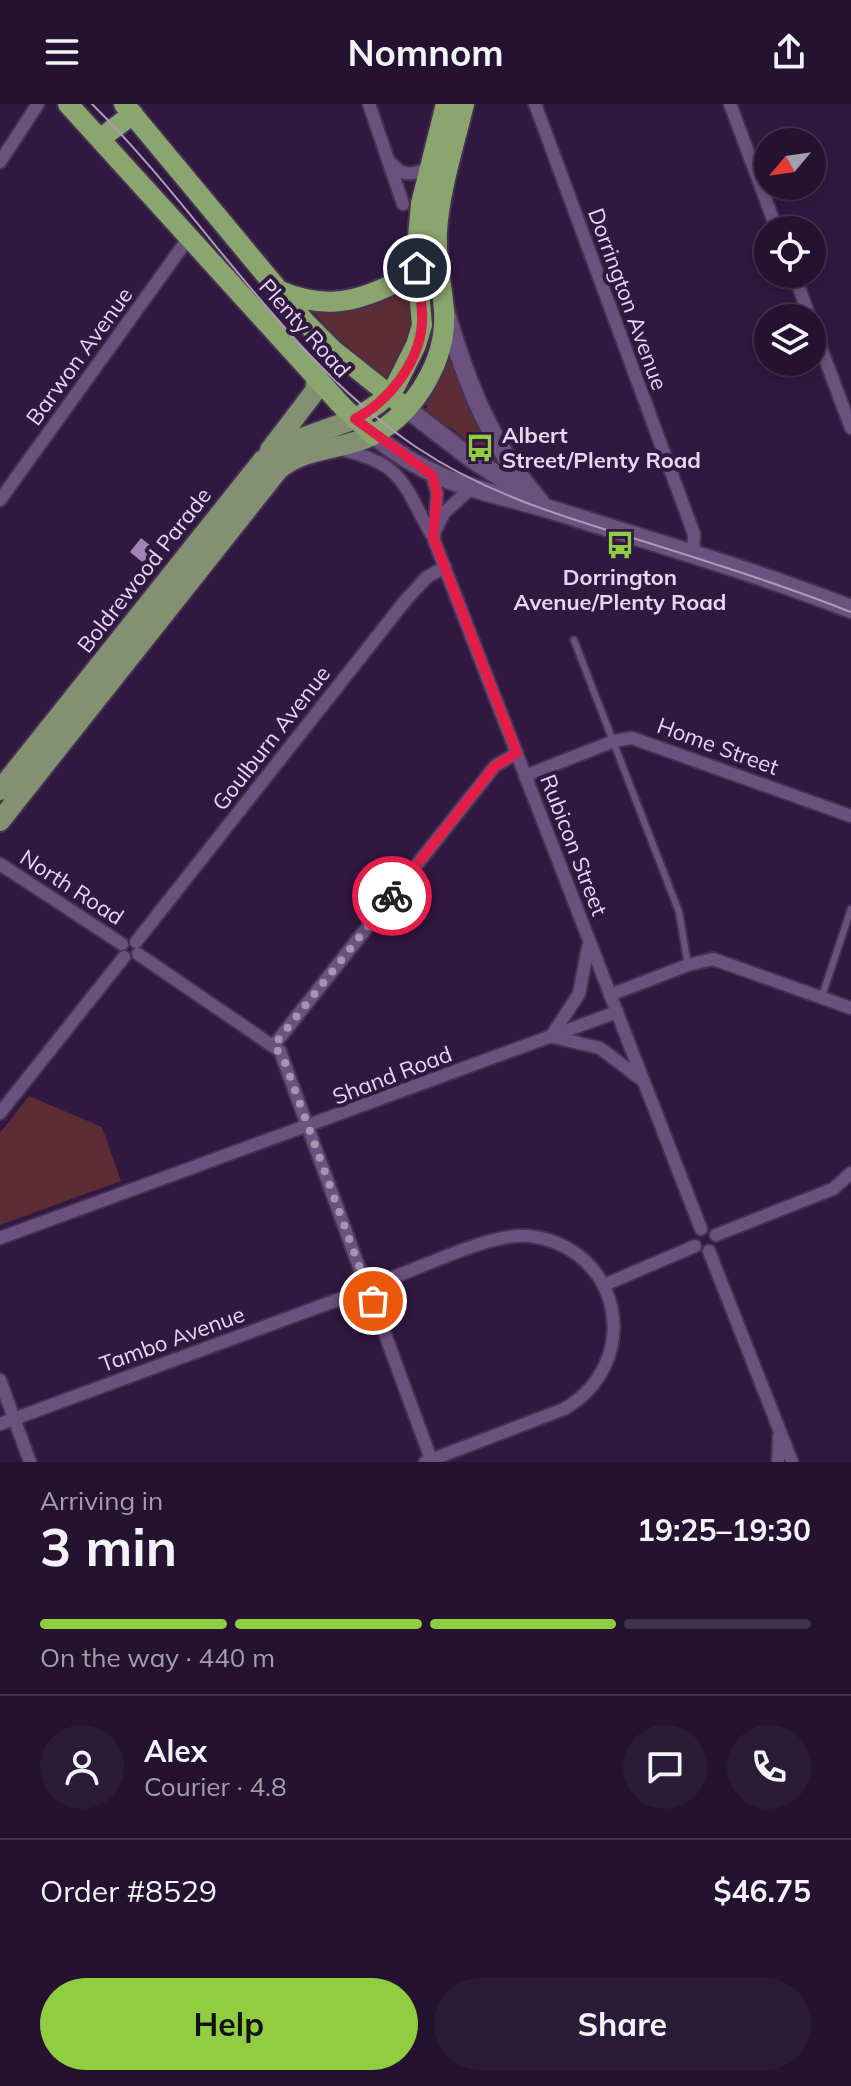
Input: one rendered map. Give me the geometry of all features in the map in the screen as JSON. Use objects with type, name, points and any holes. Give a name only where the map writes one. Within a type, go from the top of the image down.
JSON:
[{"type":"highway","name":"Plenty Road","points":[[68,104],[373,435]]},
{"type":"highway","points":[[276,290],[318,303],[346,303],[403,279],[413,270],[421,204],[446,104]]},
{"type":"highway","points":[[373,435],[406,408],[436,361],[442,335],[443,302],[436,254],[438,219],[464,104]]},
{"type":"highway","name":"Plenty Road","points":[[129,109],[190,179],[276,290],[333,350],[406,408]]},
{"type":"highway","points":[[101,138],[129,109]]},
{"type":"highway","points":[[355,419],[388,394],[410,360],[422,325],[416,259]]},
{"type":"main road","points":[[443,302],[491,434],[511,469],[548,506]]},
{"type":"main road","points":[[263,460],[315,391],[317,377]]},
{"type":"main road","name":"Plenty Road","points":[[406,408],[472,459],[548,506]]},
{"type":"main road","name":"Boldrewood Parade","points":[[0,821],[108,668],[263,460],[293,440],[355,419]]},
{"type":"main road","name":"Plenty Road","points":[[373,435],[432,475],[469,490],[548,506],[851,609]]},
{"type":"main road","name":"Boldrewood Parade","points":[[0,790],[278,470],[297,457],[373,435]]},
{"type":"street","points":[[0,162],[38,104]]},
{"type":"street","points":[[369,104],[403,204]]},
{"type":"street","name":"Dorrington Avenue","points":[[535,104],[694,534],[693,555]]},
{"type":"street","points":[[730,104],[772,216]]},
{"type":"street","points":[[390,161],[398,172],[407,174],[430,167]]},
{"type":"street","name":"Barwon Avenue","points":[[0,500],[190,236]]},
{"type":"street","points":[[826,361],[851,428]]},
{"type":"street","name":"Rubicon Street","points":[[333,448],[371,460],[405,483],[435,544],[701,1229]]},
{"type":"street","name":"Rubicon Street","points":[[432,475],[437,493],[435,544]]},
{"type":"street","points":[[435,544],[440,520],[469,490]]},
{"type":"street","name":"Goulburn Avenue","points":[[137,948],[405,601],[427,577],[445,567]]},
{"type":"street","name":"Home Street","points":[[525,776],[614,741],[632,738],[851,816]]},
{"type":"street","points":[[274,1045],[495,766],[517,753]]},
{"type":"street","name":"North Road","points":[[0,864],[123,950]]},
{"type":"street","name":"Rubicon Street","points":[[586,934],[588,960],[579,994],[549,1037],[596,1046],[622,1062],[644,1082]]},
{"type":"street","points":[[0,1113],[123,950],[133,958],[137,948],[274,1045],[284,1060],[363,1278]]},
{"type":"street","points":[[610,995],[688,965],[721,961],[851,1008]]},
{"type":"street","name":"Shand Road","points":[[0,1238],[617,1012]]},
{"type":"street","points":[[716,1235],[833,1189],[851,1173]]},
{"type":"street","points":[[695,1246],[694,1236],[701,1229],[709,1229],[716,1235],[716,1246],[709,1251]]},
{"type":"street","points":[[363,1278],[358,1284],[365,1294],[429,1461],[564,1409],[587,1392],[607,1364],[614,1342],[612,1311],[604,1285],[581,1257],[546,1238],[523,1235],[479,1246],[377,1283]]},
{"type":"street","points":[[604,1285],[695,1246],[709,1251],[792,1462]]},
{"type":"street","points":[[363,1278],[371,1278],[377,1283]]},
{"type":"street","points":[[365,1294],[376,1291],[377,1283]]},
{"type":"street","name":"Tambo Avenue","points":[[0,1424],[365,1294]]},
{"type":"street","points":[[0,1380],[30,1462]]},
{"type":"street","points":[[778,1462],[779,1428]]},
{"type":"lane","points":[[574,640],[679,912],[688,965]]},
{"type":"lane","points":[[821,997],[851,909]]},
{"type":"shaded area","points":[[413,283],[409,334],[401,357],[387,379],[335,338],[309,306],[352,310],[374,303]]},
{"type":"shaded area","points":[[450,350],[505,469],[502,471],[453,429],[424,412],[428,406],[423,403]]},
{"type":"shaded area","points":[[29,1096],[102,1127],[121,1181],[0,1225],[0,1133]]},
{"type":"building","points":[[141,538],[156,550],[147,566],[130,552]]},
{"type":"tram line","points":[[92,104],[171,191],[285,328],[369,411],[416,447],[467,477],[521,501],[743,573],[851,612]]},
{"type":"way so far","points":[[373,1301],[371,1296],[364,1296],[358,1289],[362,1274],[284,1060],[274,1045],[392,896]]},
{"type":"place","name":"Albert Street/Plenty Road","points":[[480,448]]},
{"type":"place","name":"Dorrington Avenue/Plenty Road","points":[[620,545]]},
{"type":"route","points":[[392,896],[495,766],[517,753],[433,537],[437,493],[432,475],[355,419],[388,394],[414,353],[422,325],[417,268]]}]
